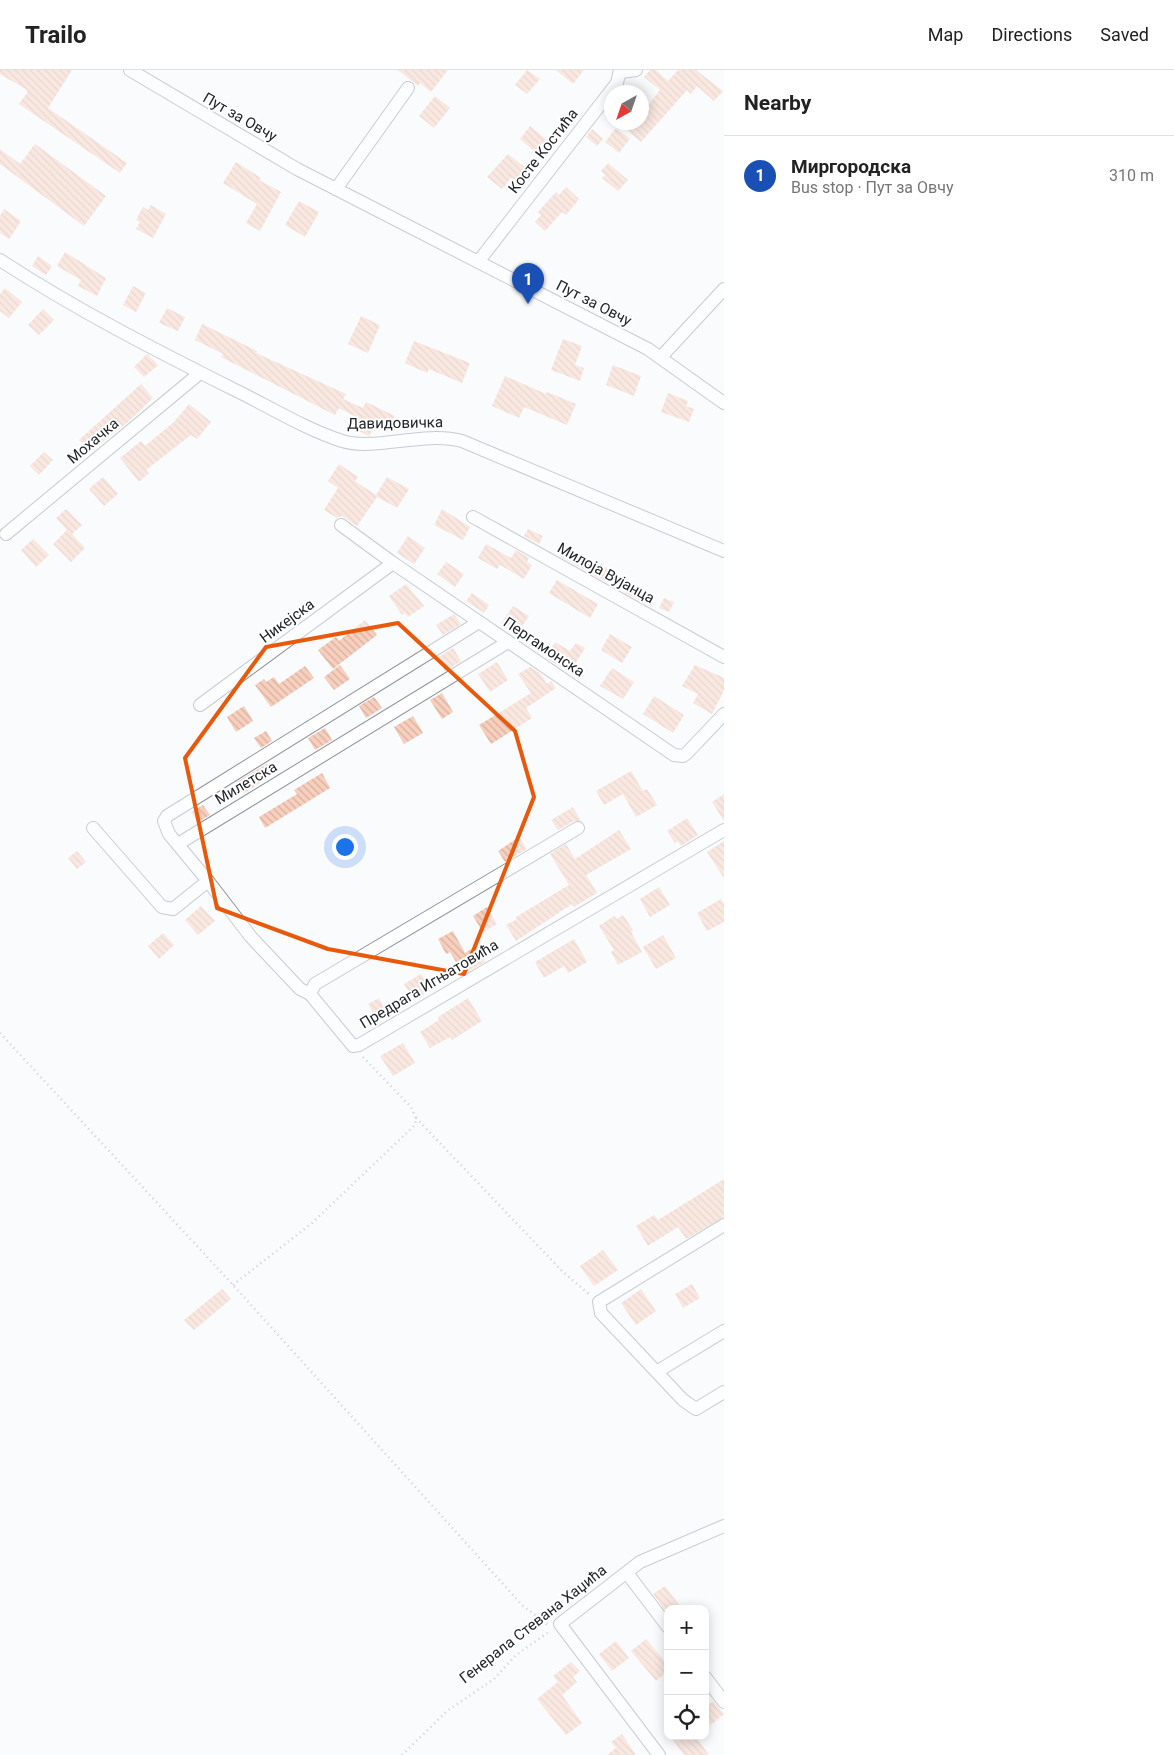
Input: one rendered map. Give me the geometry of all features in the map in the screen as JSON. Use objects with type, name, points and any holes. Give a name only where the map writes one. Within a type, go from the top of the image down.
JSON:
[{"type":"street","name":"Пут за Овчу","points":[[130,70],[223,126],[336,189],[660,357],[724,403]]},
{"type":"street","name":"Косте Костића","points":[[478,262],[617,83],[620,71],[636,70]]},
{"type":"street","points":[[336,189],[408,88]]},
{"type":"street","name":"Давидовичка","points":[[0,260],[56,296],[200,373],[343,441],[368,443],[437,436],[462,441],[724,551]]},
{"type":"street","points":[[660,357],[724,289]]},
{"type":"street","name":"Мохачка","points":[[6,534],[200,373]]},
{"type":"street","name":"Милоја Вујанца","points":[[473,517],[724,657]]},
{"type":"street","name":"Пергамонска","points":[[341,525],[393,563],[674,755],[682,756],[686,754],[722,720]]},
{"type":"street","name":"Никејска","points":[[200,705],[393,563]]},
{"type":"street","points":[[93,828],[162,907],[168,910],[180,905],[208,881],[165,828],[164,821],[167,816],[479,622]]},
{"type":"street","name":"Милетска","points":[[178,844],[508,642]]},
{"type":"street","points":[[310,994],[316,984],[578,828]]},
{"type":"street","name":"Предрага Игњатовића","points":[[208,881],[251,937],[300,989],[310,994],[353,1046],[359,1045],[724,830]]},
{"type":"street","points":[[724,1225],[599,1302],[601,1313],[640,1356],[658,1371],[683,1400],[696,1408],[724,1392]]},
{"type":"street","points":[[658,1371],[724,1332]]},
{"type":"street","name":"Генерала Стевана Хаџића","points":[[556,1626],[651,1556],[724,1526]]},
{"type":"street","points":[[627,1572],[664,1622]]},
{"type":"street","points":[[556,1626],[659,1755]]},
{"type":"street","points":[[709,1682],[724,1702]]},
{"type":"path","points":[[0,1033],[233,1285],[522,1605],[556,1626]]},
{"type":"path","points":[[353,1046],[383,1080],[412,1107],[416,1118],[562,1271],[599,1302]]},
{"type":"path","points":[[233,1285],[312,1223],[404,1137],[415,1125],[416,1118]]},
{"type":"path","name":"Генерала Стевана Хаџића","points":[[402,1755],[447,1711],[494,1679],[516,1655],[556,1626]]},
{"type":"highlighted area","points":[[398,623],[515,731],[534,797],[464,974],[328,949],[217,908],[185,758],[266,647]]},
{"type":"building","points":[[0,70],[72,70],[48,108],[127,163],[120,173],[19,104],[27,90],[0,74]]},
{"type":"building","points":[[398,70],[448,70],[431,92],[420,83],[418,86]]},
{"type":"building","points":[[527,70],[540,79],[527,94],[515,85]]},
{"type":"building","points":[[556,70],[584,70],[573,84]]},
{"type":"building","points":[[650,70],[656,70],[668,81],[678,70],[696,70],[723,91],[714,101],[697,86],[691,94],[687,90],[641,142],[627,130],[649,130],[649,104],[660,90],[644,77]]},
{"type":"building","points":[[435,96],[450,108],[434,128],[419,116]]},
{"type":"building","points":[[530,126],[547,140],[536,153],[520,139]]},
{"type":"building","points":[[592,129],[603,139],[597,146],[586,137]]},
{"type":"building","points":[[614,130],[619,130],[630,139],[619,153],[605,142]]},
{"type":"building","points":[[35,144],[106,196],[84,226],[0,164],[0,149],[20,164]]},
{"type":"building","points":[[508,154],[527,169],[516,182],[511,178],[502,189],[487,177]]},
{"type":"building","points":[[236,162],[261,178],[259,180],[281,192],[260,231],[246,223],[257,204],[223,183]]},
{"type":"building","points":[[608,163],[628,180],[618,191],[602,178],[605,175],[601,171]]},
{"type":"building","points":[[566,187],[579,199],[566,215],[562,212],[545,231],[535,222],[541,215],[538,212],[556,192],[559,195]]},
{"type":"building","points":[[299,201],[319,212],[305,237],[285,225]]},
{"type":"building","points":[[151,205],[166,214],[153,238],[136,229],[140,222],[136,220],[143,207],[148,210]]},
{"type":"building","points":[[4,209],[21,221],[9,239],[0,233],[0,216]]},
{"type":"building","points":[[65,252],[106,278],[97,296],[78,286],[81,280],[57,266]]},
{"type":"building","points":[[38,256],[52,266],[46,275],[32,266]]},
{"type":"building","points":[[133,286],[146,293],[136,312],[123,305]]},
{"type":"building","points":[[5,288],[22,302],[9,318],[0,311],[0,294]]},
{"type":"building","points":[[167,308],[185,317],[178,331],[159,323]]},
{"type":"building","points":[[43,309],[54,320],[39,335],[28,325]]},
{"type":"building","points":[[361,316],[380,325],[368,353],[348,344]]},
{"type":"building","points":[[202,324],[257,351],[256,353],[346,394],[343,399],[363,408],[366,402],[395,416],[388,432],[375,425],[369,436],[353,428],[358,418],[339,408],[335,415],[221,357],[223,354],[195,340]]},
{"type":"building","points":[[563,339],[582,346],[575,365],[584,368],[580,381],[551,370]]},
{"type":"building","points":[[414,341],[470,363],[462,383],[429,369],[427,373],[405,363]]},
{"type":"building","points":[[147,354],[158,365],[144,377],[134,367]]},
{"type":"building","points":[[613,365],[641,376],[634,396],[606,385]]},
{"type":"building","points":[[505,376],[546,394],[547,392],[576,404],[567,425],[524,407],[519,418],[492,406]]},
{"type":"building","points":[[141,384],[153,398],[128,422],[90,452],[79,440]]},
{"type":"building","points":[[668,393],[688,401],[686,406],[694,409],[689,422],[661,412]]},
{"type":"building","points":[[189,404],[211,422],[197,439],[191,435],[146,470],[149,473],[139,482],[120,458],[141,441],[145,446],[174,422]]},
{"type":"building","points":[[44,452],[53,460],[39,475],[30,466]]},
{"type":"building","points":[[339,464],[358,477],[355,481],[376,495],[387,477],[409,489],[397,508],[377,497],[357,526],[342,516],[337,518],[324,510],[338,488],[328,481]]},
{"type":"building","points":[[103,477],[118,494],[104,506],[89,489]]},
{"type":"building","points":[[66,509],[82,525],[72,534],[85,548],[71,562],[53,544],[67,530],[56,518]]},
{"type":"building","points":[[442,509],[470,527],[463,540],[434,525]]},
{"type":"building","points":[[528,529],[543,536],[539,544],[524,536]]},
{"type":"building","points":[[408,536],[425,548],[414,564],[397,553]]},
{"type":"building","points":[[33,539],[49,555],[36,567],[21,550]]},
{"type":"building","points":[[486,544],[511,558],[516,550],[529,558],[527,562],[532,565],[524,579],[500,565],[497,569],[478,558]]},
{"type":"building","points":[[564,548],[612,571],[606,582],[560,556]]},
{"type":"building","points":[[446,562],[464,574],[455,587],[437,574]]},
{"type":"building","points":[[557,580],[598,604],[590,618],[549,593]]},
{"type":"building","points":[[631,582],[647,590],[641,601],[625,593]]},
{"type":"building","points":[[406,584],[424,606],[408,617],[405,613],[402,615],[389,596]]},
{"type":"building","points":[[472,593],[489,605],[484,613],[466,601]]},
{"type":"building","points":[[664,598],[674,602],[669,612],[659,608]]},
{"type":"building","points":[[513,606],[529,616],[517,634],[501,624]]},
{"type":"building","points":[[454,614],[461,624],[443,635],[436,625]]},
{"type":"building","points":[[365,620],[377,635],[333,669],[318,650],[336,637],[339,641]]},
{"type":"building","points":[[610,634],[632,647],[622,663],[601,650]]},
{"type":"building","points":[[555,642],[570,651],[576,643],[585,648],[572,669],[563,663],[561,667],[546,658]]},
{"type":"building","points":[[453,648],[461,661],[445,671],[437,658]]},
{"type":"building","points":[[497,662],[508,680],[490,692],[478,674]]},
{"type":"building","points":[[340,665],[350,679],[334,690],[324,677]]},
{"type":"building","points":[[695,665],[724,678],[724,690],[712,714],[693,703],[698,694],[682,686]]},
{"type":"building","points":[[305,666],[314,678],[271,707],[255,685],[264,679],[266,682],[274,677],[279,684]]},
{"type":"building","points":[[530,667],[540,673],[547,684],[551,681],[556,688],[526,708],[532,718],[491,744],[479,725],[531,693],[518,674]]},
{"type":"building","points":[[612,668],[634,682],[623,699],[600,686]]},
{"type":"building","points":[[442,693],[453,712],[442,719],[430,700]]},
{"type":"building","points":[[654,696],[684,715],[673,733],[643,714]]},
{"type":"building","points":[[374,697],[382,708],[366,718],[359,706]]},
{"type":"building","points":[[244,706],[253,721],[236,732],[227,717]]},
{"type":"building","points":[[413,716],[423,733],[404,744],[394,727]]},
{"type":"building","points":[[325,728],[332,740],[315,750],[308,738]]},
{"type":"building","points":[[266,731],[272,741],[261,748],[254,738]]},
{"type":"building","points":[[267,764],[273,774],[244,793],[237,782]]},
{"type":"building","points":[[631,771],[643,791],[647,789],[657,805],[636,817],[623,794],[604,805],[596,791]]},
{"type":"building","points":[[322,773],[330,788],[265,828],[259,817],[297,794],[294,790]]},
{"type":"building","points":[[724,794],[724,821],[712,802]]},
{"type":"building","points":[[203,805],[210,815],[198,822],[191,812]]},
{"type":"building","points":[[573,807],[581,821],[574,821],[558,830],[551,820]]},
{"type":"building","points":[[687,818],[698,835],[681,846],[678,841],[675,843],[667,831]]},
{"type":"building","points":[[619,830],[631,849],[586,875],[597,893],[574,907],[572,904],[516,941],[506,925],[569,885],[550,854],[566,844],[575,859]]},
{"type":"building","points":[[519,837],[527,849],[505,862],[498,851]]},
{"type":"building","points":[[724,841],[724,878],[707,852]]},
{"type":"building","points":[[77,851],[86,862],[77,869],[68,858]]},
{"type":"building","points":[[659,887],[670,905],[650,917],[640,899]]},
{"type":"building","points":[[721,899],[724,904],[724,922],[707,931],[697,913]]},
{"type":"building","points":[[201,906],[215,921],[198,935],[185,920]]},
{"type":"building","points":[[487,907],[497,924],[483,932],[473,916]]},
{"type":"building","points":[[623,915],[633,930],[631,932],[642,952],[618,965],[611,952],[614,950],[599,926],[614,916],[617,919]]},
{"type":"building","points":[[453,931],[465,953],[476,946],[485,962],[463,974],[450,952],[446,954],[438,939]]},
{"type":"building","points":[[163,933],[174,945],[159,959],[148,946]]},
{"type":"building","points":[[663,935],[676,958],[656,969],[643,947]]},
{"type":"building","points":[[574,939],[587,962],[568,973],[564,966],[544,978],[535,962]]},
{"type":"building","points":[[421,974],[431,990],[414,1000],[404,984]]},
{"type":"building","points":[[379,998],[385,1008],[374,1014],[368,1004]]},
{"type":"building","points":[[468,998],[482,1021],[452,1040],[450,1037],[430,1048],[420,1032],[439,1020],[438,1017]]},
{"type":"building","points":[[403,1043],[415,1063],[393,1076],[380,1056]]},
{"type":"building","points":[[724,1179],[724,1217],[686,1239],[678,1227],[648,1246],[636,1226],[654,1215],[658,1220]]},
{"type":"building","points":[[603,1250],[618,1270],[594,1286],[580,1266]]},
{"type":"building","points":[[692,1284],[700,1298],[683,1308],[675,1294]]},
{"type":"building","points":[[222,1289],[231,1299],[194,1330],[184,1320]]},
{"type":"building","points":[[641,1289],[656,1311],[636,1325],[621,1303]]},
{"type":"building","points":[[665,1586],[679,1605],[664,1605],[664,1609],[653,1594]]},
{"type":"building","points":[[646,1639],[664,1660],[664,1674],[656,1681],[631,1651]]},
{"type":"building","points":[[616,1641],[629,1658],[612,1671],[599,1654]]},
{"type":"building","points":[[571,1662],[580,1671],[573,1677],[577,1682],[562,1695],[582,1723],[566,1735],[537,1699],[558,1682],[553,1676]]},
{"type":"building","points":[[713,1701],[724,1714],[711,1725],[709,1723],[709,1704]]},
{"type":"building","points":[[622,1734],[636,1755],[607,1755],[616,1748],[611,1742]]},
{"type":"building","points":[[673,1740],[698,1740],[709,1755],[684,1755]]},
{"type":"place","name":"Миргородска","points":[[528,304]]}]
